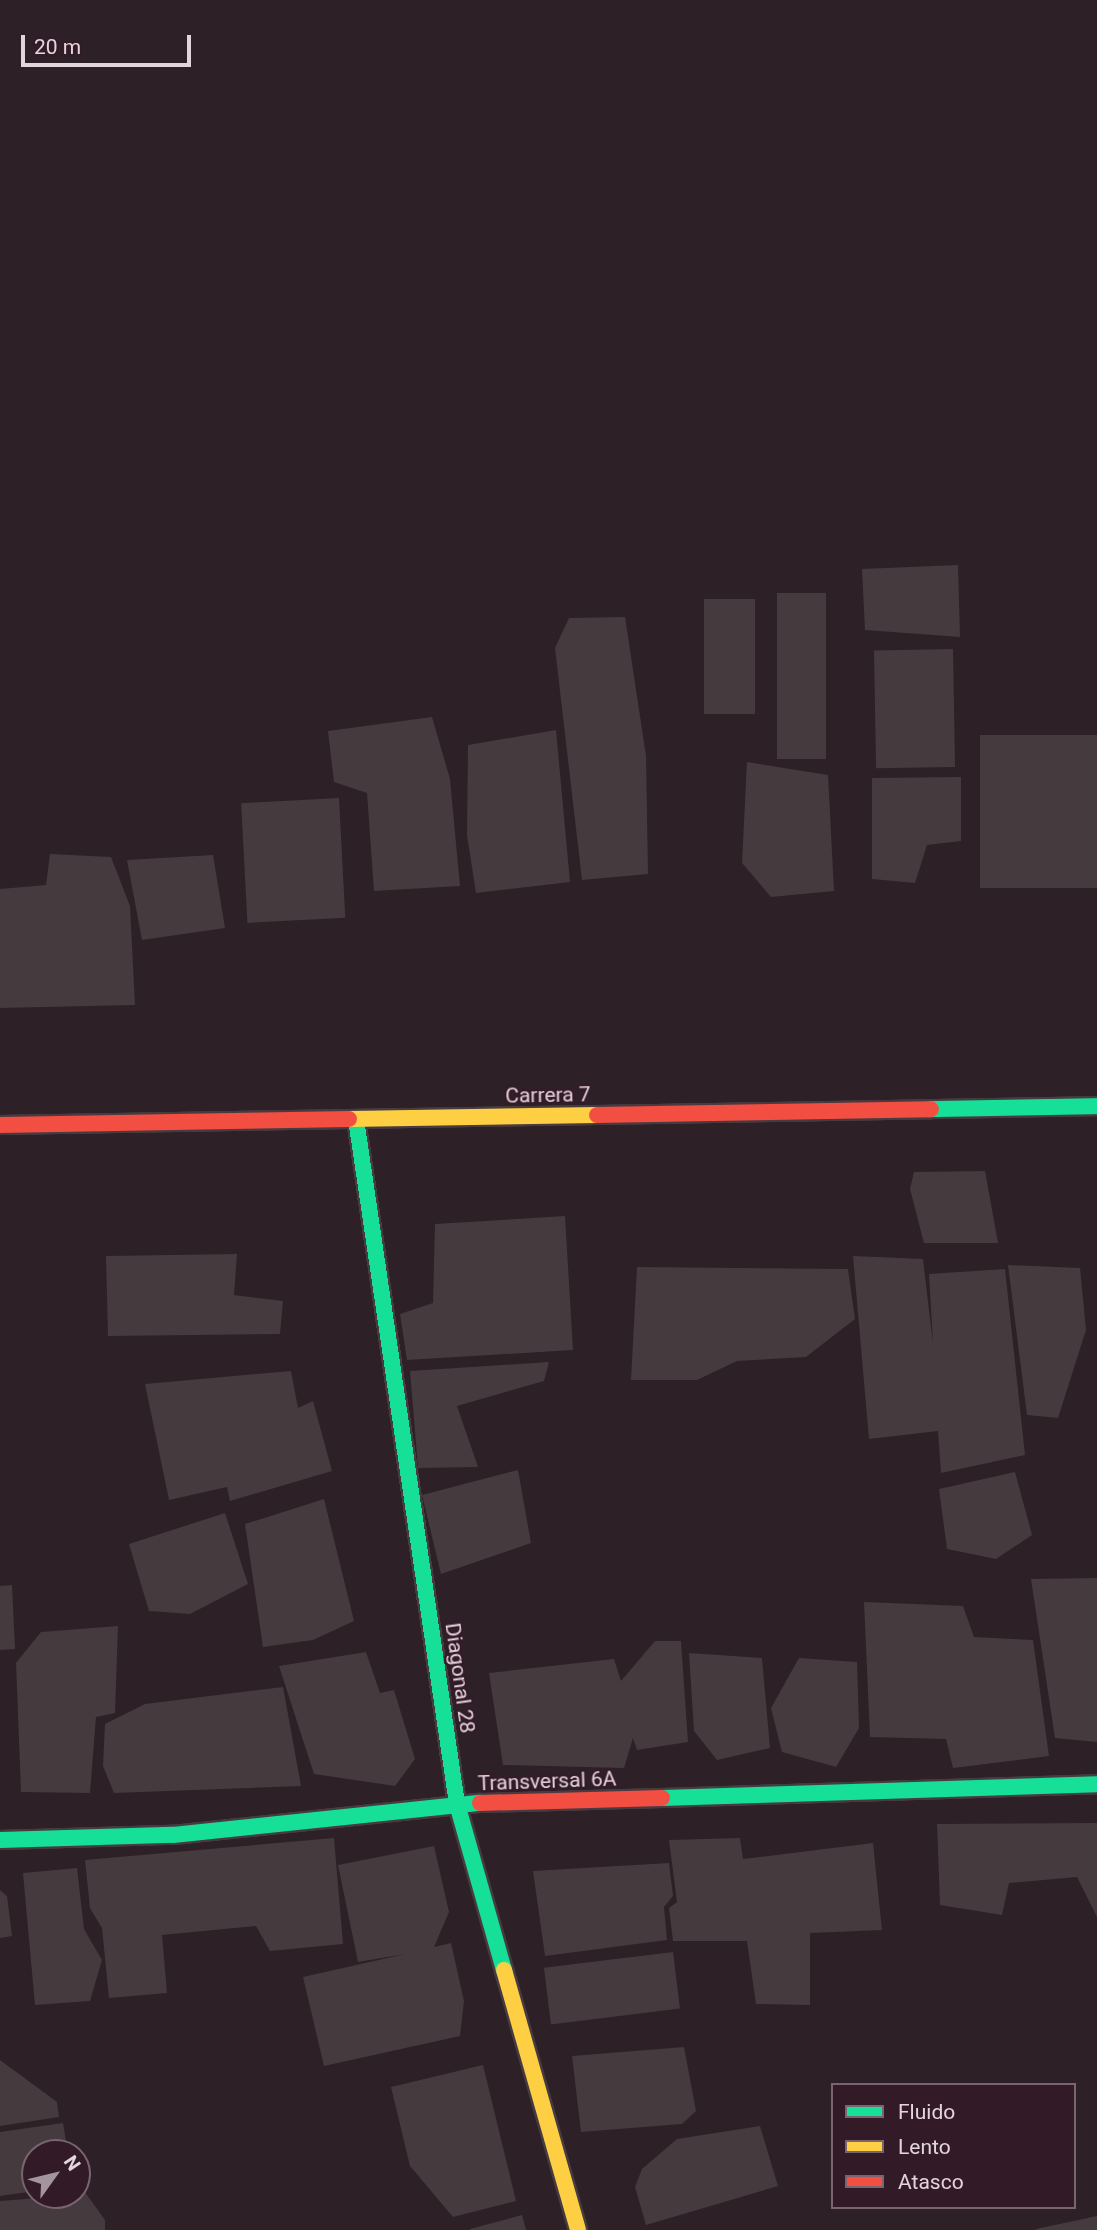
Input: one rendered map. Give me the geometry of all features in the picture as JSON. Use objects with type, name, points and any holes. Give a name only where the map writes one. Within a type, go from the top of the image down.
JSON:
[{"type":"street","name":"Carrera 7","points":[[0,1125],[1097,1107]]},
{"type":"street","name":"Diagonal 28","points":[[356,1119],[457,1804],[578,2230]]},
{"type":"street","name":"Transversal 6A","points":[[0,1840],[173,1835],[457,1804],[1097,1784]]},
{"type":"building","points":[[958,565],[960,637],[865,630],[862,569]]},
{"type":"building","points":[[777,593],[826,593],[826,759],[777,759]]},
{"type":"building","points":[[704,599],[755,599],[755,714],[704,714]]},
{"type":"building","points":[[625,617],[646,756],[648,874],[582,880],[555,648],[569,618]]},
{"type":"building","points":[[953,649],[955,767],[876,768],[874,650]]},
{"type":"building","points":[[432,717],[450,779],[460,886],[374,891],[367,793],[334,782],[328,731]]},
{"type":"building","points":[[556,730],[570,882],[476,893],[467,835],[468,745]]},
{"type":"building","points":[[980,735],[1097,735],[1097,888],[980,888]]},
{"type":"building","points":[[747,762],[828,775],[834,891],[771,897],[742,863]]},
{"type":"building","points":[[961,777],[961,841],[927,845],[915,883],[872,879],[872,778]]},
{"type":"building","points":[[339,798],[345,918],[247,923],[241,803]]},
{"type":"building","points":[[50,854],[111,857],[130,906],[135,1005],[0,1008],[0,889],[46,885]]},
{"type":"building","points":[[213,855],[225,928],[142,940],[127,860]]},
{"type":"building","points":[[985,1171],[998,1243],[924,1243],[910,1189],[914,1172]]},
{"type":"building","points":[[565,1216],[573,1350],[407,1360],[400,1314],[433,1303],[435,1224]]},
{"type":"building","points":[[237,1254],[234,1295],[283,1301],[280,1334],[108,1336],[106,1256]]},
{"type":"building","points":[[853,1256],[923,1259],[933,1344],[929,1274],[1005,1269],[1025,1455],[941,1473],[938,1431],[869,1439]]},
{"type":"building","points":[[1008,1265],[1080,1268],[1086,1330],[1058,1418],[1027,1415]]},
{"type":"building","points":[[637,1267],[848,1269],[855,1319],[806,1357],[737,1361],[697,1380],[631,1380]]},
{"type":"building","points":[[549,1362],[544,1381],[457,1406],[478,1467],[418,1468],[410,1371]]},
{"type":"building","points":[[291,1371],[298,1408],[313,1401],[332,1471],[230,1501],[227,1487],[169,1500],[145,1384]]},
{"type":"building","points":[[518,1470],[531,1543],[441,1574],[422,1495]]},
{"type":"building","points":[[1015,1472],[1032,1535],[996,1559],[947,1549],[939,1489]]},
{"type":"building","points":[[324,1499],[354,1621],[313,1640],[263,1647],[245,1524]]},
{"type":"building","points":[[225,1513],[248,1584],[190,1614],[149,1611],[129,1544]]},
{"type":"building","points":[[1097,1578],[1097,1742],[1055,1738],[1031,1579]]},
{"type":"building","points":[[12,1585],[15,1649],[0,1650],[0,1586]]},
{"type":"building","points":[[864,1602],[963,1606],[974,1637],[1033,1640],[1049,1756],[953,1768],[946,1739],[870,1737]]},
{"type":"building","points":[[118,1626],[115,1713],[96,1717],[90,1793],[21,1792],[16,1663],[41,1632]]},
{"type":"building","points":[[655,1641],[681,1641],[688,1742],[637,1750],[633,1738],[624,1768],[503,1765],[489,1673],[614,1659],[621,1681]]},
{"type":"building","points":[[366,1652],[380,1693],[394,1690],[415,1759],[395,1786],[314,1774],[279,1666]]},
{"type":"building","points":[[689,1653],[762,1658],[770,1748],[717,1760],[694,1731]]},
{"type":"building","points":[[799,1658],[857,1662],[859,1728],[836,1767],[782,1752],[771,1708]]},
{"type":"building","points":[[283,1687],[301,1786],[114,1793],[103,1766],[105,1724],[145,1704]]},
{"type":"building","points":[[1097,1823],[1097,1917],[1077,1877],[1009,1883],[1002,1915],[940,1905],[937,1824]]},
{"type":"building","points":[[334,1838],[343,1944],[270,1951],[256,1926],[162,1935],[167,1993],[109,1998],[102,1928],[90,1908],[85,1860]]},
{"type":"building","points":[[740,1838],[743,1859],[873,1843],[882,1930],[810,1933],[810,2005],[756,2004],[747,1941],[673,1941],[669,1908],[677,1902],[669,1840]]},
{"type":"building","points":[[434,1846],[449,1912],[434,1947],[451,1943],[464,2001],[460,2036],[324,2066],[303,1977],[405,1954],[358,1962],[338,1865]]},
{"type":"building","points":[[669,1863],[673,1896],[664,1907],[667,1940],[545,1956],[533,1871]]},
{"type":"building","points":[[77,1868],[84,1929],[102,1960],[90,2001],[35,2005],[23,1873]]},
{"type":"building","points":[[0,1890],[7,1896],[12,1936],[0,1938]]},
{"type":"building","points":[[673,1952],[680,2009],[551,2024],[544,1968]]},
{"type":"building","points":[[684,2047],[696,2111],[682,2124],[581,2132],[572,2056]]},
{"type":"building","points":[[0,2060],[57,2102],[59,2117],[0,2126]]},
{"type":"building","points":[[483,2065],[516,2201],[453,2217],[410,2166],[391,2087]]},
{"type":"building","points":[[63,2123],[66,2139],[21,2139],[21,2193],[0,2196],[0,2132]]},
{"type":"building","points":[[760,2126],[778,2186],[646,2225],[635,2187],[642,2169],[677,2139]]},
{"type":"building","points":[[21,2199],[21,2209],[91,2209],[91,2201],[105,2220],[105,2230],[0,2230],[0,2201]]},
{"type":"building","points":[[522,2215],[526,2230],[470,2230],[470,2229]]},
{"type":"building","points":[[1097,2216],[1097,2230],[1036,2230],[1036,2229]]},
{"type":"traffic: fast","points":[[931,1109],[1097,1106]]},
{"type":"traffic: fast","points":[[356,1119],[457,1804],[504,1970]]},
{"type":"traffic: fast","points":[[662,1798],[1097,1784]]},
{"type":"traffic: fast","points":[[0,1840],[173,1835],[480,1803]]},
{"type":"traffic: slow","points":[[349,1119],[597,1115]]},
{"type":"traffic: slow","points":[[504,1970],[578,2230]]},
{"type":"traffic: jam","points":[[597,1115],[931,1109]]},
{"type":"traffic: jam","points":[[0,1125],[349,1119]]},
{"type":"traffic: jam","points":[[480,1803],[662,1798]]}]
